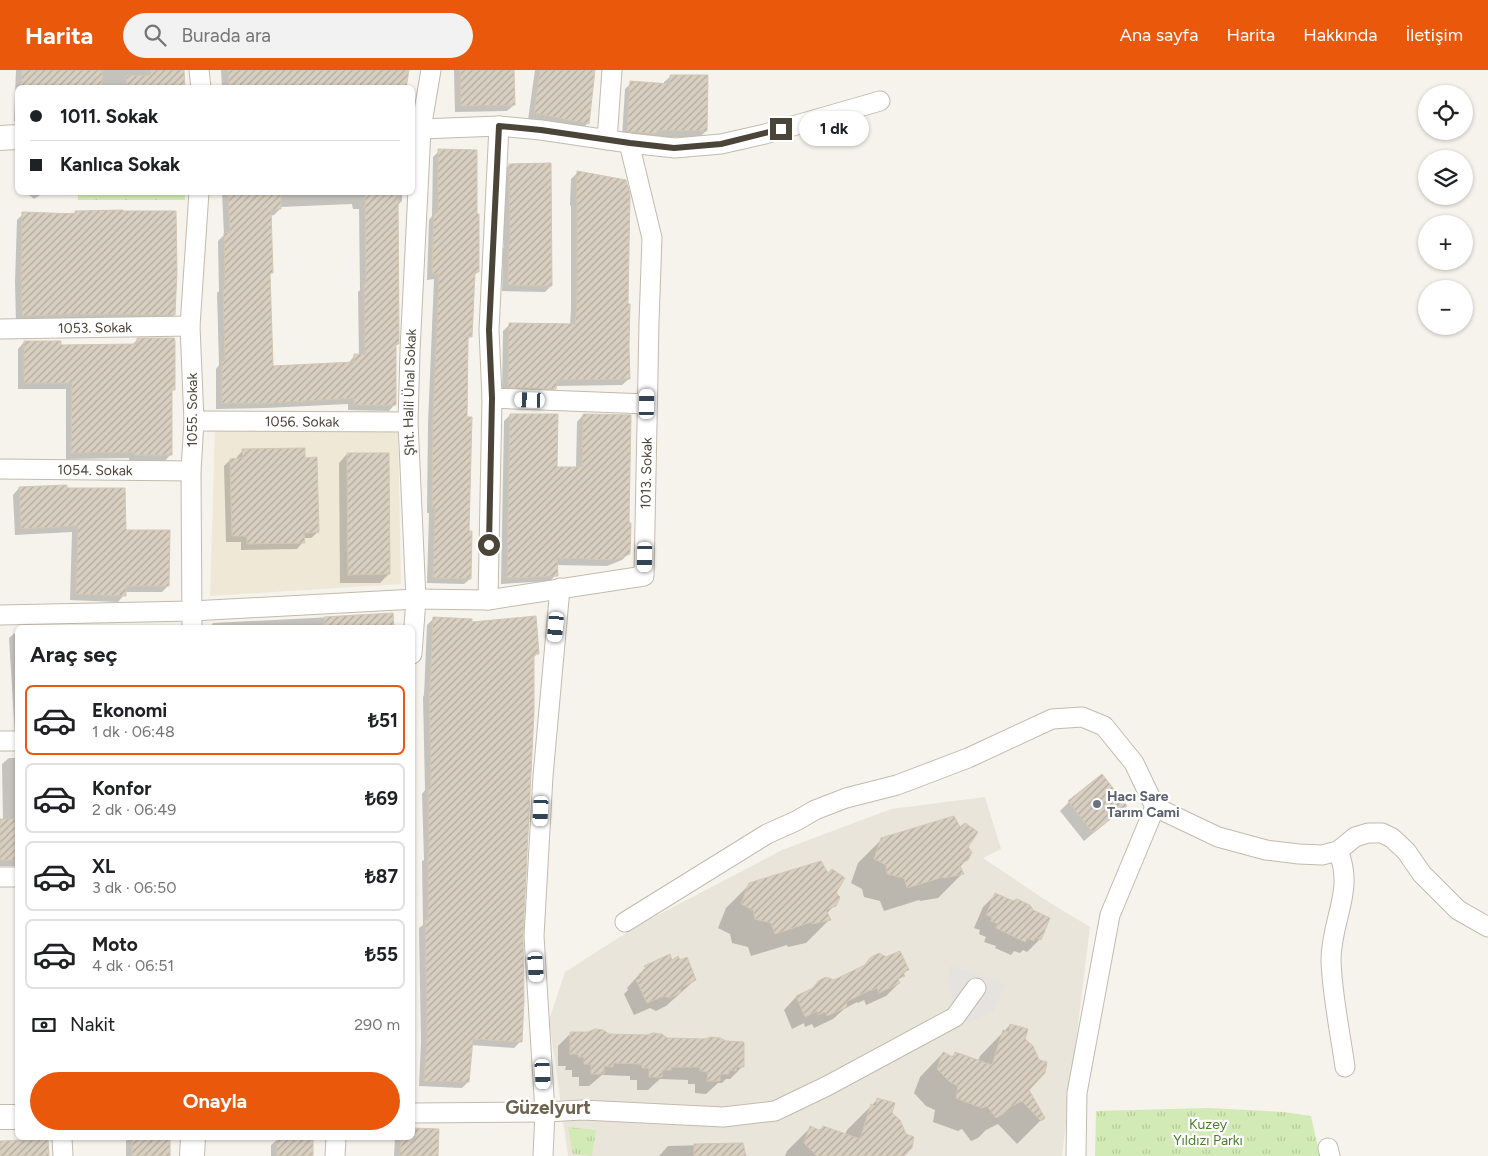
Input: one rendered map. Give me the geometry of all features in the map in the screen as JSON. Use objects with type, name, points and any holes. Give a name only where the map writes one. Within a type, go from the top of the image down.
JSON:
[{"type":"street","points":[[199,70],[200,85]]},
{"type":"street","name":"Şht. Halil Ünal Sokak","points":[[415,194],[417,129],[431,70]]},
{"type":"street","points":[[608,140],[612,70]]},
{"type":"street","points":[[417,129],[499,126],[674,148],[721,144],[765,134],[880,101]]},
{"type":"street","points":[[488,600],[492,398],[489,330],[499,126]]},
{"type":"street","points":[[0,138],[15,137]]},
{"type":"street","name":"1013. Sokak","points":[[0,614],[192,619],[416,599],[488,600],[644,576],[652,238],[630,143]]},
{"type":"street","name":"1055. Sokak","points":[[192,619],[191,471],[194,421],[190,326],[199,195]]},
{"type":"street","name":"Şht. Halil Ünal Sokak","points":[[414,625],[416,599],[408,422],[415,195]]},
{"type":"street","name":"1053. Sokak","points":[[0,329],[190,326]]},
{"type":"street","points":[[492,398],[647,404]]},
{"type":"street","name":"1056. Sokak","points":[[194,421],[408,422]]},
{"type":"street","name":"1054. Sokak","points":[[0,469],[191,471]]},
{"type":"street","points":[[543,1156],[545,1112],[534,936],[543,776],[560,588]]},
{"type":"street","points":[[625,922],[766,834],[815,810],[846,798],[897,785],[968,758],[1052,719],[1082,717],[1104,726],[1134,763],[1155,807],[1218,837],[1266,850],[1298,854],[1322,854],[1338,851],[1355,837],[1368,833],[1382,833],[1392,838],[1406,851],[1422,874],[1458,910],[1488,926]]},
{"type":"street","points":[[0,741],[15,741]]},
{"type":"street","points":[[1076,1156],[1077,1093],[1110,915],[1155,807]]},
{"type":"street","points":[[1338,851],[1342,861],[1345,881],[1331,958],[1333,988],[1345,1067]]},
{"type":"street","points":[[0,877],[15,877]]},
{"type":"street","points":[[415,1113],[583,1110],[723,1117],[775,1111],[827,1086],[955,1017],[976,988]]},
{"type":"street","points":[[0,1117],[15,1117]]},
{"type":"street","points":[[62,1140],[63,1156]]},
{"type":"street","points":[[192,1156],[193,1140]]},
{"type":"street","points":[[335,1156],[336,1140]]},
{"type":"shaded area","points":[[215,430],[398,431],[401,584],[210,596]]},
{"type":"shaded area","points":[[985,797],[1001,849],[983,858],[1090,927],[1062,1156],[568,1156],[549,1020],[565,972],[637,926],[782,850],[891,809]]},
{"type":"shaded area","points":[[950,965],[1005,984],[993,1012],[968,1023],[954,1005],[948,978]]},
{"type":"green space","points":[[78,195],[185,195],[185,200],[78,200]]},
{"type":"green space","name":"Kuzey Yıldızı Parkı","points":[[1209,1108],[1284,1112],[1311,1116],[1320,1156],[1095,1156],[1096,1111]]},
{"type":"green space","points":[[568,1127],[596,1130],[592,1156],[573,1154]]},
{"type":"building","points":[[22,70],[102,70],[102,85],[21,85]]},
{"type":"building","points":[[151,70],[184,70],[185,85],[127,85],[126,76],[151,75]]},
{"type":"building","points":[[228,70],[409,70],[406,85],[229,85]]},
{"type":"building","points":[[460,70],[514,70],[515,105],[461,106]]},
{"type":"building","points":[[540,70],[595,70],[589,124],[534,113]]},
{"type":"building","points":[[670,75],[708,75],[707,131],[657,130],[657,134],[627,131],[630,81],[670,84]]},
{"type":"building","points":[[438,149],[477,150],[479,272],[475,272],[472,337],[468,336],[467,417],[472,417],[469,531],[472,531],[471,579],[433,578],[435,507],[432,507],[433,417],[439,274],[432,274],[434,212],[438,213]]},
{"type":"building","points":[[551,163],[552,286],[508,285],[510,241],[509,164]]},
{"type":"building","points":[[577,171],[626,180],[630,194],[628,304],[630,304],[630,379],[557,380],[556,389],[508,387],[509,323],[575,324],[577,302]]},
{"type":"building","points":[[228,195],[281,195],[281,209],[271,210],[273,273],[270,273],[273,366],[354,362],[354,354],[365,354],[365,195],[398,195],[399,344],[396,344],[396,405],[354,405],[354,398],[273,403],[222,403],[222,361],[225,361],[224,233],[230,233]]},
{"type":"building","points":[[75,211],[176,211],[177,271],[175,315],[73,314],[22,316],[22,212],[75,214]]},
{"type":"building","points":[[137,338],[174,338],[175,340],[175,390],[172,390],[172,455],[135,455],[135,452],[71,453],[72,383],[24,383],[24,341],[61,341],[61,345],[137,344]]},
{"type":"building","points":[[510,414],[558,414],[557,467],[582,467],[583,414],[631,415],[630,554],[615,560],[557,558],[558,576],[507,578]]},
{"type":"building","points":[[305,448],[305,458],[317,457],[319,532],[304,533],[305,543],[247,544],[247,536],[232,536],[230,459],[243,458],[242,449]]},
{"type":"building","points":[[347,453],[389,453],[390,574],[348,575]]},
{"type":"building","points":[[67,485],[67,488],[125,488],[126,530],[170,530],[169,586],[126,586],[126,596],[76,594],[78,526],[21,529],[19,487]]},
{"type":"building","points":[[393,613],[394,625],[325,625],[324,617]]},
{"type":"building","points":[[536,616],[539,654],[534,654],[534,712],[523,935],[524,1001],[522,1042],[473,1039],[469,1082],[424,1081],[427,1035],[425,920],[428,920],[428,786],[431,786],[429,689],[433,617],[472,619],[472,622]]},
{"type":"building","name":"Hacı Sare Tarım Cami","points":[[1102,774],[1127,806],[1093,833],[1068,801]]},
{"type":"building","points":[[954,816],[960,827],[965,823],[978,832],[968,847],[972,852],[968,860],[959,864],[964,874],[943,877],[907,888],[904,878],[887,874],[886,865],[874,859],[881,838]]},
{"type":"building","points":[[0,819],[15,819],[15,860],[0,860]]},
{"type":"building","points":[[821,861],[828,873],[832,869],[845,878],[836,893],[840,897],[836,906],[826,910],[831,920],[812,924],[811,922],[775,934],[771,923],[755,919],[753,910],[741,904],[749,883]]},
{"type":"building","points":[[995,893],[1013,901],[1017,899],[1030,905],[1033,910],[1050,918],[1041,940],[1035,937],[1034,941],[1027,938],[1025,942],[996,928],[998,924],[991,921],[992,917],[986,915]]},
{"type":"building","points":[[900,951],[909,970],[903,972],[905,976],[898,979],[900,983],[879,993],[877,988],[870,990],[846,1002],[847,1007],[827,1016],[825,1012],[818,1015],[817,1011],[805,1017],[796,996],[813,988],[818,981],[826,977],[834,980],[865,965],[870,958],[879,953],[886,957]]},
{"type":"building","points":[[670,954],[672,960],[678,956],[680,960],[687,957],[696,980],[681,988],[680,993],[670,998],[664,996],[647,1003],[636,980],[641,978],[639,974],[647,970],[644,966]]},
{"type":"building","points":[[1010,1024],[1028,1029],[1025,1039],[1033,1046],[1039,1060],[1047,1062],[1045,1073],[1029,1090],[1045,1118],[1041,1121],[1022,1101],[1010,1107],[996,1118],[987,1106],[982,1108],[956,1098],[958,1086],[950,1082],[937,1069],[943,1052],[953,1057],[955,1052],[992,1065],[1003,1030],[1009,1032]]},
{"type":"building","points":[[595,1029],[603,1030],[609,1034],[647,1035],[653,1033],[662,1034],[667,1038],[705,1039],[711,1037],[726,1041],[744,1042],[744,1067],[736,1067],[736,1071],[729,1070],[729,1074],[720,1074],[720,1081],[707,1081],[708,1072],[700,1071],[700,1067],[671,1067],[671,1070],[662,1070],[662,1077],[649,1077],[649,1068],[642,1068],[642,1064],[613,1063],[613,1067],[604,1066],[604,1074],[591,1074],[591,1064],[584,1064],[584,1057],[578,1057],[578,1054],[570,1054],[570,1032],[588,1032]]},
{"type":"building","points":[[877,1098],[895,1103],[892,1113],[900,1120],[906,1134],[914,1137],[912,1148],[904,1156],[817,1156],[804,1143],[810,1126],[821,1131],[823,1126],[860,1139],[871,1104],[876,1106]]},
{"type":"building","points":[[415,1128],[439,1129],[438,1156],[400,1156],[401,1140],[415,1140]]},
{"type":"building","points":[[48,1140],[49,1156],[0,1156],[0,1141]]},
{"type":"building","points":[[132,1140],[170,1140],[170,1156],[132,1156]]},
{"type":"building","points":[[277,1140],[313,1140],[313,1156],[277,1156]]},
{"type":"building","points":[[743,1143],[746,1156],[694,1156],[694,1144]]},
{"type":"place","name":"Hacı Sare Tarım Cami","points":[[1097,804]]},
{"type":"district","name":"Güzelyurt","points":[[548,1107]]},
{"type":"route","points":[[489,545],[492,398],[489,330],[499,126],[674,148],[721,144],[781,129]]}]
